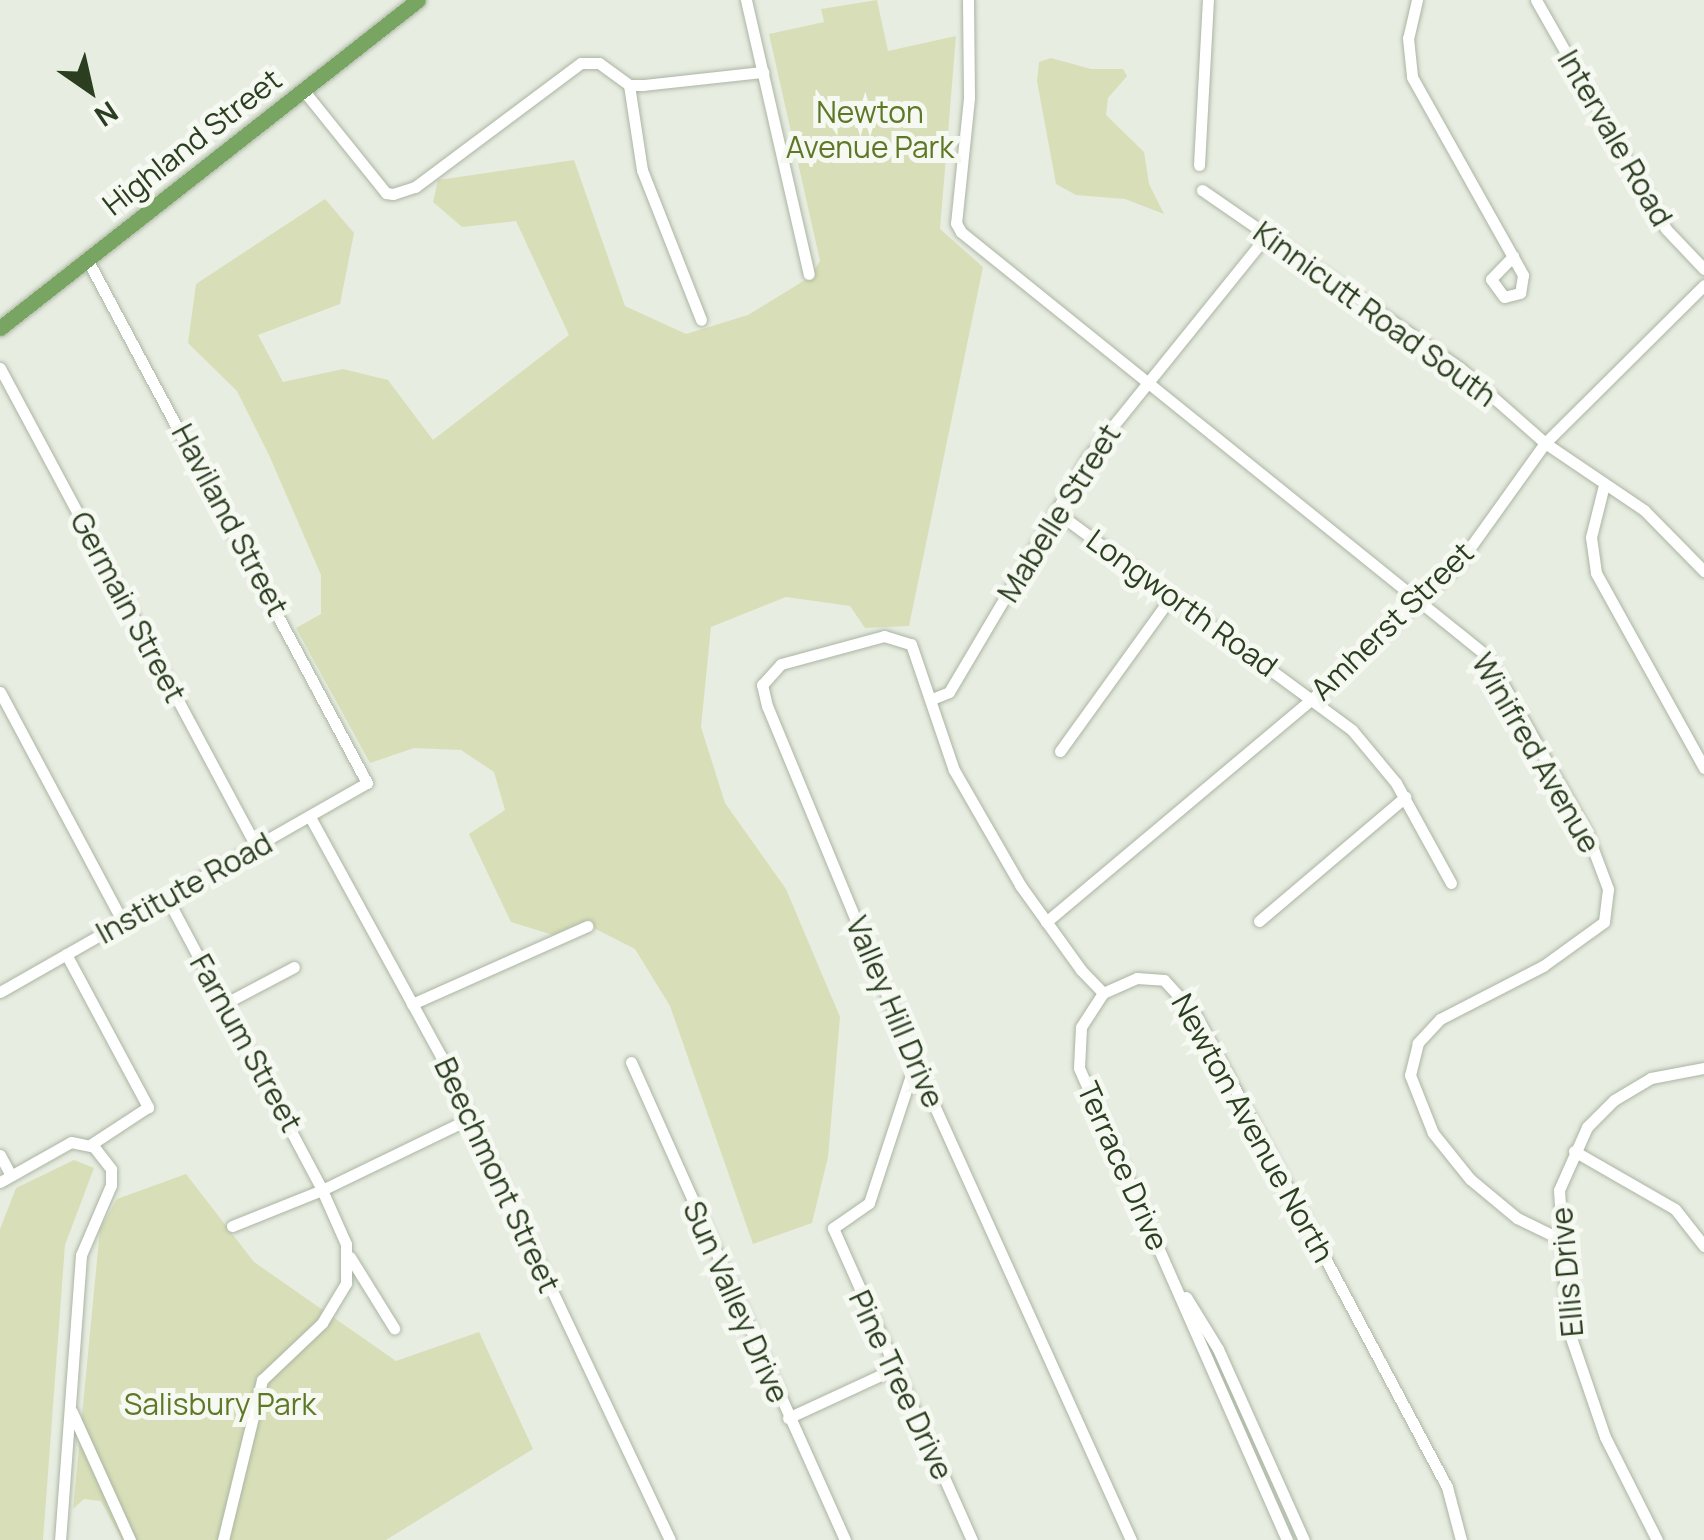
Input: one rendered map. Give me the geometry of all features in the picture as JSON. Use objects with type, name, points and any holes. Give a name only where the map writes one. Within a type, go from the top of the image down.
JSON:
[{"type":"main road","name":"Highland Street","points":[[0,328],[418,0]]},
{"type":"street","points":[[746,0],[809,274]]},
{"type":"street","name":"Winifred Avenue","points":[[968,0],[969,86],[956,223],[1487,656],[1587,833],[1608,889],[1608,912],[1592,933],[1440,1018],[1411,1062],[1420,1108],[1449,1156],[1493,1200],[1558,1238]]},
{"type":"street","points":[[1199,164],[1208,0]]},
{"type":"street","points":[[1417,0],[1408,48],[1416,86],[1513,256]]},
{"type":"street","name":"Intervale Road","points":[[1536,0],[1660,219],[1704,269]]},
{"type":"street","points":[[304,91],[386,193],[394,194],[415,188],[574,66],[599,62],[629,84],[762,72]]},
{"type":"street","points":[[629,84],[642,170],[701,320]]},
{"type":"street","name":"Kinnicutt Road South","points":[[1202,190],[1460,368],[1545,443],[1654,519],[1704,571]]},
{"type":"street","name":"Mabelle Street","points":[[932,699],[950,692],[1055,512],[1147,381],[1267,235]]},
{"type":"street","name":"Haviland Street","points":[[87,259],[367,783]]},
{"type":"street","name":"Amherst Street","points":[[1046,922],[1314,697],[1418,602],[1474,546],[1545,443],[1704,285]]},
{"type":"street","name":"Germain Street","points":[[0,368],[256,846]]},
{"type":"street","points":[[1604,485],[1591,537],[1596,572],[1704,768]]},
{"type":"street","name":"Longworth Road","points":[[1055,512],[1314,697],[1372,750],[1405,797],[1451,883]]},
{"type":"street","points":[[1060,750],[1171,597]]},
{"type":"street","name":"Valley Hill Drive","points":[[932,699],[918,654],[903,637],[861,640],[781,664],[762,685],[915,1064],[1131,1540]]},
{"type":"street","points":[[0,692],[123,922]]},
{"type":"street","points":[[932,699],[954,770],[1046,922],[1103,993]]},
{"type":"street","name":"Institute Road","points":[[0,992],[367,783]]},
{"type":"street","points":[[1258,920],[1405,797]]},
{"type":"street","name":"Beechmont Street","points":[[310,818],[471,1118],[670,1540]]},
{"type":"street","name":"Farnum Street","points":[[167,898],[322,1190],[348,1254]]},
{"type":"street","points":[[412,1004],[587,926]]},
{"type":"street","points":[[0,1156],[5,1178],[71,1142],[90,1144],[148,1107],[66,954]]},
{"type":"street","points":[[224,1004],[294,967]]},
{"type":"street","name":"Newton Avenue North","points":[[1103,993],[1148,978],[1174,985],[1185,998],[1438,1470],[1462,1540]]},
{"type":"street","name":"Terrace Drive","points":[[1103,993],[1081,1027],[1079,1068],[1287,1540]]},
{"type":"street","name":"Sun Valley Drive","points":[[630,1062],[845,1540]]},
{"type":"street","name":"Pine Tree Drive","points":[[915,1064],[868,1204],[833,1228],[972,1540]]},
{"type":"street","name":"Ellis Drive","points":[[1657,1540],[1582,1377],[1568,1329],[1558,1238],[1559,1190],[1588,1127],[1624,1094],[1670,1072],[1704,1068]]},
{"type":"street","points":[[232,1226],[313,1188],[322,1190],[471,1118]]},
{"type":"street","points":[[60,1540],[83,1244],[112,1179],[107,1161],[90,1144]]},
{"type":"street","points":[[1574,1151],[1675,1209],[1704,1246]]},
{"type":"street","points":[[348,1254],[394,1328]]},
{"type":"street","points":[[223,1540],[262,1380],[338,1299],[348,1277],[348,1254]]},
{"type":"street","name":"Terrace Drive","points":[[1177,1285],[1218,1348],[1304,1540]]},
{"type":"street","points":[[788,1418],[894,1369]]},
{"type":"street","points":[[71,1411],[130,1540]]},
{"type":"green space","name":"Newton Avenue Park","points":[[877,0],[888,51],[956,36],[940,229],[983,267],[909,626],[865,628],[850,606],[786,597],[711,627],[701,727],[725,803],[786,889],[840,1017],[828,1157],[812,1223],[753,1244],[670,1006],[635,949],[582,922],[553,935],[511,922],[469,834],[505,810],[494,772],[461,750],[414,748],[370,763],[296,628],[321,614],[321,575],[269,455],[237,391],[188,343],[196,284],[325,199],[354,233],[340,304],[258,335],[283,382],[343,369],[388,380],[433,440],[569,335],[516,221],[462,227],[433,202],[438,180],[574,160],[625,306],[686,334],[748,315],[810,277],[820,261],[769,34],[824,22],[821,9]]},
{"type":"green space","points":[[1051,58],[1091,69],[1123,69],[1127,76],[1108,98],[1106,115],[1144,152],[1149,184],[1164,214],[1125,199],[1076,195],[1056,184],[1037,81],[1039,62]]},
{"type":"green space","name":"Salisbury Park","points":[[74,1160],[94,1168],[65,1245],[43,1540],[0,1540],[0,1229],[16,1188]]},
{"type":"green space","name":"Salisbury Park","points":[[186,1174],[254,1262],[396,1361],[479,1332],[533,1449],[386,1540],[122,1540],[101,1501],[84,1499],[73,1509],[100,1229],[117,1199]]}]
